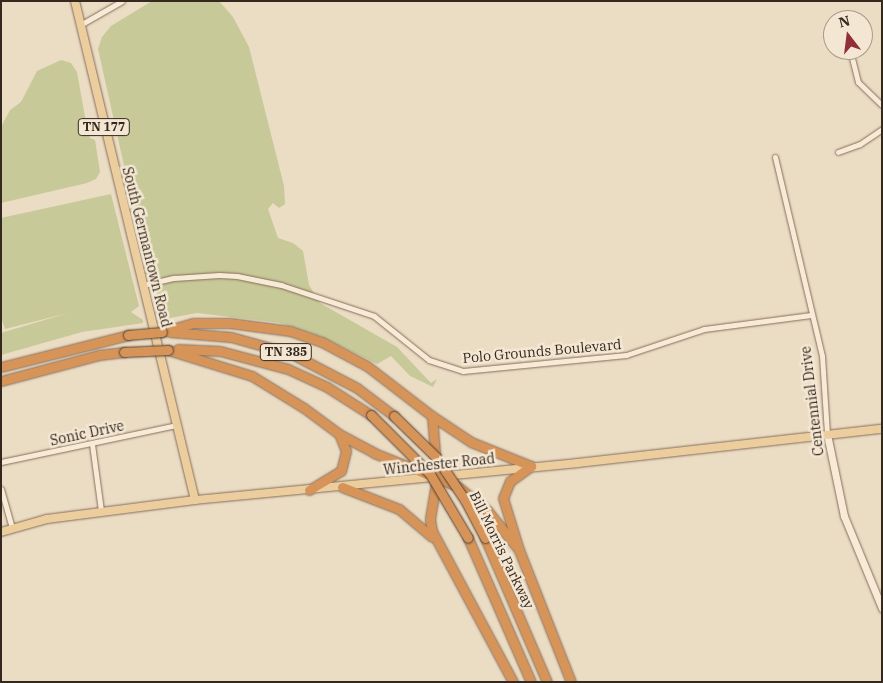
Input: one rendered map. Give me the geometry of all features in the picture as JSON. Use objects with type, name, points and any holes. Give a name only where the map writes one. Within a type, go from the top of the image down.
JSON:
[{"type":"highway","points":[[162,332],[194,322],[230,323],[290,331],[322,342],[367,366],[432,416],[471,442],[531,466]]},
{"type":"highway","name":"Bill Morris Parkway","points":[[1,367],[128,335],[162,332],[231,337],[292,354],[357,388],[394,416],[436,457],[465,500],[485,538],[547,682]]},
{"type":"highway","name":"Bill Morris Parkway","points":[[1,381],[99,355],[168,350],[220,351],[288,369],[327,387],[371,415],[430,474],[468,538],[531,682]]},
{"type":"highway","points":[[168,350],[252,376],[304,408],[339,434],[374,453],[456,486],[488,510],[519,550]]},
{"type":"highway","points":[[432,416],[437,477],[430,519],[432,531],[513,682]]},
{"type":"highway","points":[[309,490],[341,471],[346,451],[339,434]]},
{"type":"highway","points":[[531,466],[510,481],[504,491],[519,550],[571,682]]},
{"type":"highway","points":[[342,487],[398,509],[421,525],[442,548]]},
{"type":"main road","name":"South Germantown Road","points":[[75,1],[195,500]]},
{"type":"main road","name":"Winchester Road","points":[[1,532],[47,519],[195,500],[342,487],[882,429]]},
{"type":"street","points":[[80,25],[122,1]]},
{"type":"street","points":[[852,60],[858,82],[882,105]]},
{"type":"street","points":[[838,152],[860,144],[882,129]]},
{"type":"street","name":"Centennial Drive","points":[[775,157],[822,356],[828,434],[844,516],[882,608]]},
{"type":"street","name":"Polo Grounds Boulevard","points":[[143,285],[174,278],[219,275],[238,276],[281,285],[374,316],[392,328],[429,360],[464,370],[626,356],[704,329],[811,315]]},
{"type":"street","name":"Sonic Drive","points":[[1,462],[177,425]]},
{"type":"street","points":[[92,444],[101,512]]},
{"type":"street","points":[[1,489],[12,528]]},
{"type":"green space","points":[[152,1],[219,1],[233,17],[249,47],[284,186],[285,204],[279,208],[273,203],[268,209],[278,238],[293,243],[303,251],[309,285],[320,303],[397,347],[431,383],[437,379],[433,387],[410,376],[391,356],[377,364],[321,336],[280,323],[197,313],[159,320],[147,283],[142,246],[98,49],[102,37],[111,26]]},
{"type":"green space","points":[[61,60],[71,63],[77,72],[87,128],[90,138],[95,140],[100,172],[96,179],[87,183],[1,203],[1,127],[10,110],[21,102],[37,71]]},
{"type":"green space","points":[[111,194],[139,306],[131,312],[143,320],[143,323],[82,332],[1,355],[1,333],[68,313],[5,329],[1,317],[1,218]]}]
